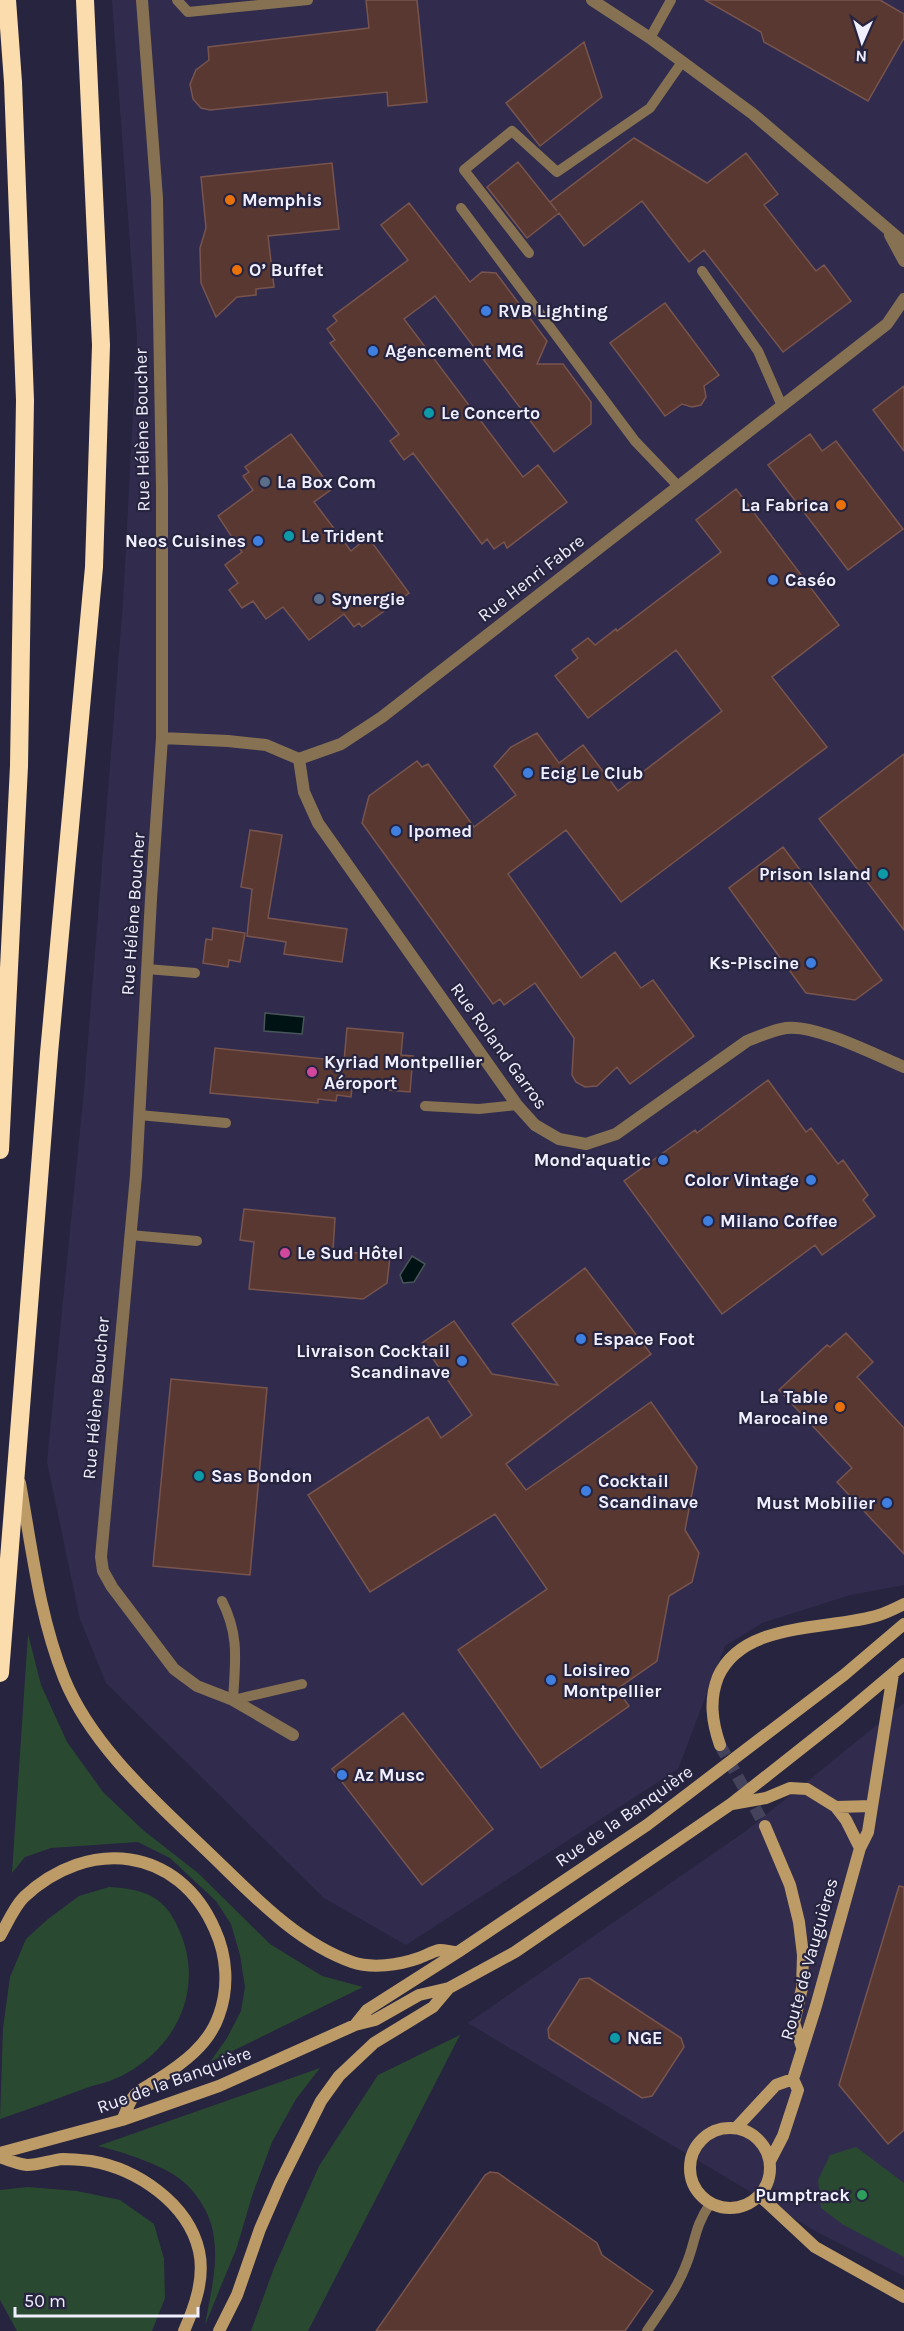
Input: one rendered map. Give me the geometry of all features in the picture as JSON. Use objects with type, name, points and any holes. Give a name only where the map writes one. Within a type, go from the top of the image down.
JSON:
[{"type":"highway","points":[[0,1150],[19,766],[25,400],[13,82],[7,0]]},
{"type":"highway","points":[[0,1673],[49,1053],[94,567],[101,345],[85,0]]},
{"type":"main road","points":[[16,1459],[39,1595],[65,1680],[78,1706],[106,1746],[141,1787],[253,1895],[291,1927],[326,1950],[353,1962],[371,1966],[417,1959],[440,1950],[458,1952]]},
{"type":"main road","points":[[720,1745],[712,1719],[714,1687],[726,1662],[737,1652],[756,1642],[785,1632],[877,1616],[904,1604]]},
{"type":"main road","name":"Rue de la Banquière","points":[[355,2025],[367,2010],[647,1825],[844,1675],[904,1624]]},
{"type":"main road","name":"Rue de la Banquière","points":[[0,2155],[122,2120],[219,2086],[355,2025],[375,2020],[419,1995],[450,1988],[515,1952],[731,1804],[904,1664]]},
{"type":"main road","name":"Route de Vauguières","points":[[770,2161],[783,2136],[798,2090],[793,2079],[860,1848],[868,1832],[893,1674]]},
{"type":"main road","points":[[731,1804],[766,1798],[790,1788],[807,1789],[836,1807],[846,1820],[860,1848]]},
{"type":"main road","points":[[836,1807],[872,1806]]},
{"type":"main road","points":[[765,1826],[790,1885],[799,1922],[803,1955],[802,1988],[794,2023],[802,2047]]},
{"type":"main road","points":[[0,1936],[22,1899],[42,1882],[66,1869],[110,1858],[130,1859],[169,1873],[184,1883],[211,1919],[220,1940],[225,1963],[224,1992],[219,2015],[199,2048],[183,2062],[135,2095],[122,2120]]},
{"type":"main road","points":[[219,2331],[237,2295],[279,2183],[321,2101],[339,2076],[374,2043],[433,2007],[450,1988]]},
{"type":"main road","points":[[736,2128],[776,2085],[793,2079]]},
{"type":"main road","points":[[726,2128],[748,2132],[758,2139],[766,2149],[770,2161],[771,2174],[760,2196],[749,2204],[736,2208],[723,2208],[710,2204],[699,2195],[692,2183],[689,2170],[691,2157],[697,2145],[707,2135],[726,2128]]},
{"type":"main road","points":[[0,2155],[26,2165],[64,2159],[92,2162],[120,2170],[148,2183],[168,2200],[192,2230],[199,2252],[200,2275],[196,2303],[184,2331]]},
{"type":"main road","points":[[760,2196],[815,2247],[904,2297]]},
{"type":"street","name":"Rue Hélène Boucher","points":[[142,0],[157,198],[162,488],[162,738],[130,1234],[101,1538],[103,1571],[121,1601],[174,1669],[197,1686],[233,1700],[293,1735]]},
{"type":"street","points":[[592,0],[650,38],[753,114],[888,232],[904,243]]},
{"type":"street","points":[[888,232],[904,261]]},
{"type":"street","name":"Rue Henri Fabre","points":[[299,759],[341,744],[382,717],[887,324],[904,299]]},
{"type":"street","name":"Rue Henri Fabre","points":[[887,324],[904,319]]},
{"type":"street","points":[[162,738],[266,745],[299,759]]},
{"type":"street","name":"Rue Roland Garros","points":[[299,759],[304,792],[318,823],[517,1105],[535,1125],[559,1139],[586,1144],[616,1134],[747,1041],[769,1032],[788,1028],[810,1030],[904,1067]]},
{"type":"lane","points":[[177,0],[188,12],[308,0]]},
{"type":"lane","points":[[650,38],[671,0]]},
{"type":"lane","points":[[529,253],[464,170],[512,131],[557,172],[650,108],[682,62]]},
{"type":"lane","points":[[460,208],[635,441],[678,486]]},
{"type":"lane","points":[[702,272],[758,351],[782,406]]},
{"type":"lane","points":[[147,969],[195,973]]},
{"type":"lane","points":[[425,1106],[479,1109],[517,1105]]},
{"type":"lane","points":[[139,1115],[226,1123]]},
{"type":"lane","points":[[130,1234],[197,1241]]},
{"type":"lane","points":[[222,1601],[231,1619],[236,1646],[233,1700],[302,1684]]},
{"type":"lane","points":[[647,2331],[681,2278],[699,2221],[710,2204]]},
{"type":"shaded area","points":[[112,0],[904,0],[904,1585],[850,1595],[762,1623],[725,1646],[678,1769],[406,1945],[324,1898],[106,1683],[80,1619],[47,1462],[84,1091],[123,603],[137,337]]},
{"type":"shaded area","points":[[265,1013],[304,1017],[302,1034],[264,1031]]},
{"type":"shaded area","points":[[412,1256],[425,1264],[414,1282],[403,1283],[400,1275]]},
{"type":"shaded area","points":[[904,1703],[904,2276],[819,2233],[468,2023],[746,1831]]},
{"type":"green space","points":[[28,1634],[41,1685],[67,1742],[103,1792],[143,1830],[198,1873],[270,1944],[322,1976],[363,1987],[210,2062],[227,2038],[241,2011],[245,1987],[240,1955],[231,1924],[216,1901],[170,1858],[138,1842],[51,1848],[25,1857],[12,1873]]},
{"type":"green space","points":[[109,1887],[134,1890],[153,1897],[168,1910],[174,1920],[187,1953],[189,1974],[187,1995],[181,2014],[172,2032],[159,2048],[125,2074],[0,2119],[3,2028],[10,1977],[26,1939],[79,1896]]},
{"type":"green space","points":[[460,2035],[308,2331],[251,2331],[274,2268],[319,2166],[378,2075]]},
{"type":"green space","points":[[320,2068],[296,2099],[272,2142],[252,2196],[237,2247],[205,2325],[213,2282],[215,2249],[213,2230],[203,2205],[186,2184],[172,2174],[141,2159],[98,2146]]},
{"type":"green space","name":"Pumptrack","points":[[856,2147],[904,2183],[904,2257],[842,2224],[821,2208],[818,2180],[830,2155]]},
{"type":"green space","points":[[28,2187],[77,2191],[120,2200],[154,2224],[164,2259],[165,2298],[152,2331],[17,2331],[0,2300],[0,2190]]},
{"type":"building","points":[[366,0],[417,0],[427,102],[388,106],[387,92],[210,110],[201,108],[193,99],[190,84],[196,70],[209,60],[208,47],[369,28]]},
{"type":"building","points":[[705,0],[880,0],[904,14],[904,38],[868,101],[764,42],[761,32]]},
{"type":"building","points":[[584,42],[602,97],[540,146],[506,103]]},
{"type":"building","points":[[634,138],[707,183],[746,153],[778,194],[764,205],[816,271],[824,265],[851,301],[783,352],[704,250],[689,262],[642,201],[584,246],[559,213],[527,238],[487,187],[518,162],[557,211],[550,202]]},
{"type":"building","points":[[332,163],[339,229],[268,236],[274,287],[256,289],[256,295],[237,297],[216,317],[201,283],[200,248],[206,228],[201,177]]},
{"type":"building","points":[[409,203],[470,282],[482,272],[496,273],[547,341],[537,364],[563,364],[591,402],[591,424],[554,452],[435,296],[404,319],[523,477],[538,465],[567,502],[507,548],[504,542],[494,549],[487,539],[482,544],[413,453],[404,460],[390,441],[399,434],[330,343],[335,340],[327,329],[337,321],[333,316],[408,260],[381,225]]},
{"type":"building","points":[[665,303],[719,375],[704,386],[706,397],[701,405],[692,407],[682,404],[665,416],[610,343]]},
{"type":"building","points":[[904,386],[904,451],[873,410]]},
{"type":"building","name":"Le Trident","points":[[291,434],[332,489],[314,502],[351,551],[368,537],[409,593],[362,627],[359,623],[354,627],[344,614],[309,640],[283,607],[266,619],[253,601],[242,608],[229,590],[238,583],[225,565],[242,552],[218,516],[253,490],[243,476],[249,472],[245,467]]},
{"type":"building","name":"La Fabrica","points":[[810,434],[822,451],[836,441],[903,529],[848,570],[768,465]]},
{"type":"building","points":[[736,489],[839,625],[772,677],[827,747],[621,902],[566,830],[508,874],[581,978],[615,952],[641,988],[653,980],[694,1036],[630,1084],[617,1067],[597,1086],[585,1087],[576,1082],[572,1075],[574,1038],[535,983],[504,1005],[500,999],[493,1004],[362,823],[369,796],[417,761],[422,767],[428,764],[474,827],[516,795],[494,766],[511,747],[537,733],[559,763],[583,745],[618,791],[722,711],[676,650],[588,718],[555,676],[578,658],[572,650],[588,638],[595,645],[616,629],[617,631],[721,552],[696,520]]},
{"type":"building","name":"Prison Island","points":[[904,754],[904,930],[819,819]]},
{"type":"building","points":[[250,830],[282,835],[268,918],[347,929],[342,962],[284,954],[286,942],[247,936],[252,889],[241,887]]},
{"type":"building","points":[[783,847],[882,980],[855,1000],[806,993],[729,888]]},
{"type":"building","points":[[213,928],[245,933],[240,962],[229,960],[228,967],[203,963],[206,939],[212,940]]},
{"type":"building","name":"Kyriad Montpellier Aéroport","points":[[347,1028],[403,1033],[401,1055],[413,1056],[410,1092],[352,1087],[351,1097],[337,1095],[336,1101],[318,1099],[318,1103],[210,1093],[215,1048],[344,1061]]},
{"type":"building","points":[[768,1080],[806,1132],[811,1128],[838,1164],[843,1160],[868,1195],[863,1200],[875,1216],[822,1255],[815,1245],[722,1314],[624,1181],[695,1130],[697,1133]]},
{"type":"building","name":"Le Sud Hôtel","points":[[244,1209],[335,1218],[333,1250],[390,1257],[387,1283],[363,1299],[249,1289],[254,1242],[240,1240]]},
{"type":"building","points":[[585,1268],[651,1354],[506,1464],[526,1490],[651,1402],[697,1467],[685,1530],[699,1553],[692,1582],[669,1596],[657,1661],[617,1689],[629,1706],[541,1768],[458,1650],[547,1589],[495,1514],[370,1592],[308,1495],[428,1417],[441,1438],[472,1415],[422,1343],[454,1321],[492,1374],[558,1385],[512,1324]]},
{"type":"building","points":[[846,1333],[873,1362],[857,1377],[904,1428],[904,1554],[837,1482],[852,1468],[779,1390],[827,1345],[830,1347]]},
{"type":"building","name":"Sas Bondon","points":[[171,1379],[267,1388],[250,1575],[153,1566]]},
{"type":"building","points":[[403,1713],[493,1829],[422,1885],[332,1769]]},
{"type":"building","points":[[899,1886],[904,1887],[904,2130],[888,2144],[839,2085]]},
{"type":"building","name":"NGE","points":[[589,1978],[681,2038],[684,2047],[652,2096],[642,2098],[549,2038],[548,2029],[580,1979]]},
{"type":"building","points":[[490,2172],[498,2173],[597,2243],[602,2255],[653,2291],[625,2331],[376,2331],[485,2175]]},
{"type":"tunnel","points":[[720,1745],[765,1826]]},
{"type":"place","name":"Memphis","points":[[230,200]]},
{"type":"place","name":"O’ Buffet","points":[[237,270]]},
{"type":"place","name":"RVB Lighting","points":[[486,311]]},
{"type":"place","name":"Agencement MG","points":[[373,351]]},
{"type":"place","name":"Le Concerto","points":[[429,413]]},
{"type":"place","name":"La Box Com","points":[[265,482]]},
{"type":"place","name":"La Fabrica","points":[[841,505]]},
{"type":"place","name":"Le Trident","points":[[289,536]]},
{"type":"place","name":"Neos Cuisines","points":[[258,541]]},
{"type":"place","name":"Caséo","points":[[773,580]]},
{"type":"place","name":"Synergie","points":[[319,599]]},
{"type":"place","name":"Ecig Le Club","points":[[528,773]]},
{"type":"place","name":"Ipomed","points":[[396,831]]},
{"type":"place","name":"Prison Island","points":[[883,874]]},
{"type":"place","name":"Ks-Piscine","points":[[811,963]]},
{"type":"place","name":"Kyriad Montpellier Aéroport","points":[[312,1072]]},
{"type":"place","name":"Mond'aquatic","points":[[663,1160]]},
{"type":"place","name":"Color Vintage","points":[[811,1180]]},
{"type":"place","name":"Milano Coffee","points":[[708,1221]]},
{"type":"place","name":"Le Sud Hôtel","points":[[285,1253]]},
{"type":"place","name":"Espace Foot","points":[[581,1339]]},
{"type":"place","name":"Livraison Cocktail Scandinave","points":[[462,1361]]},
{"type":"place","name":"La Table Marocaine","points":[[840,1407]]},
{"type":"place","name":"Sas Bondon","points":[[199,1476]]},
{"type":"place","name":"Cocktail Scandinave","points":[[586,1491]]},
{"type":"place","name":"Must Mobilier","points":[[887,1503]]},
{"type":"place","name":"Loisireo Montpellier","points":[[551,1680]]},
{"type":"place","name":"Az Musc","points":[[342,1775]]},
{"type":"place","name":"NGE","points":[[615,2038]]},
{"type":"place","name":"Pumptrack","points":[[862,2195]]}]
